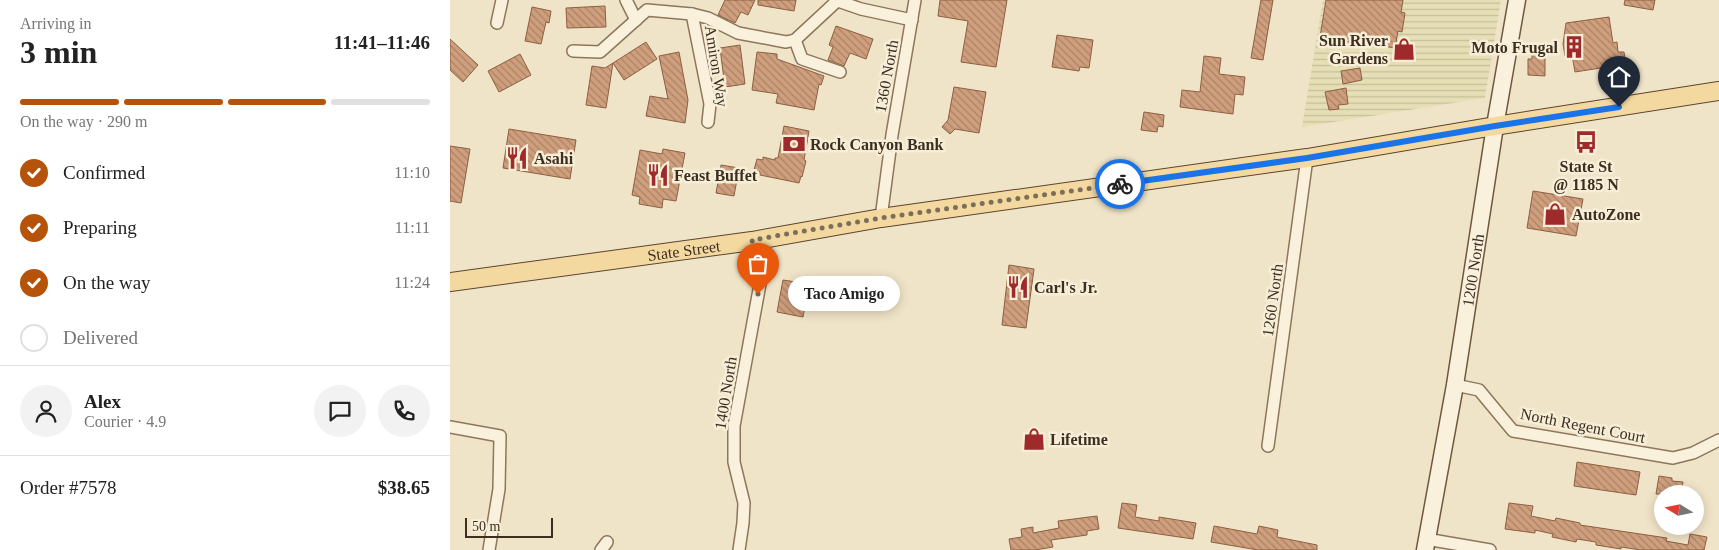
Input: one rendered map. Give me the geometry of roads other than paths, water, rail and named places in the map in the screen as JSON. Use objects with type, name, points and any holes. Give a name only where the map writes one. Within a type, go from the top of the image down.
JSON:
[{"type":"main road","name":"State Street","points":[[450,282],[752,240],[881,218],[1307,158],[1495,126],[1719,92]]},
{"type":"street","points":[[497,23],[502,0]]},
{"type":"street","points":[[626,0],[636,20]]},
{"type":"street","name":"1360 North","points":[[881,218],[892,135],[915,0]]},
{"type":"street","name":"1200 North","points":[[1426,545],[1455,385],[1495,126],[1517,0]]},
{"type":"street","points":[[574,51],[600,52],[647,10],[692,14],[708,18],[738,33],[786,42],[796,40],[836,1],[862,10],[912,20]]},
{"type":"street","name":"Amiron Way","points":[[692,14],[710,104],[708,122]]},
{"type":"street","points":[[796,40],[802,59],[840,72]]},
{"type":"street","name":"1260 North","points":[[1268,446],[1307,158]]},
{"type":"street","name":"1400 North","points":[[739,550],[744,503],[734,462],[734,426],[760,284],[752,240]]},
{"type":"street","name":"North Regent Court","points":[[1455,385],[1479,390],[1513,431],[1674,458],[1693,453],[1719,440]]},
{"type":"street","points":[[450,427],[500,436],[499,489],[489,550]]},
{"type":"street","points":[[1426,545],[1490,550]]},
{"type":"place","name":"Moto Frugal","points":[[1574,47]]},
{"type":"place","name":"Sun River Gardens","points":[[1404,49]]},
{"type":"place","name":"State St @ 1185 N","points":[[1586,142]]},
{"type":"place","name":"Rock Canyon Bank","points":[[794,144]]},
{"type":"place","name":"Asahi","points":[[517,158]]},
{"type":"place","name":"Feast Buffet","points":[[658,175]]},
{"type":"place","name":"AutoZone","points":[[1555,214]]},
{"type":"place","name":"Carl's Jr.","points":[[1018,287]]},
{"type":"place","name":"Taco Amigo","points":[[758,294]]},
{"type":"place","name":"Lifetime","points":[[1034,439]]}]
